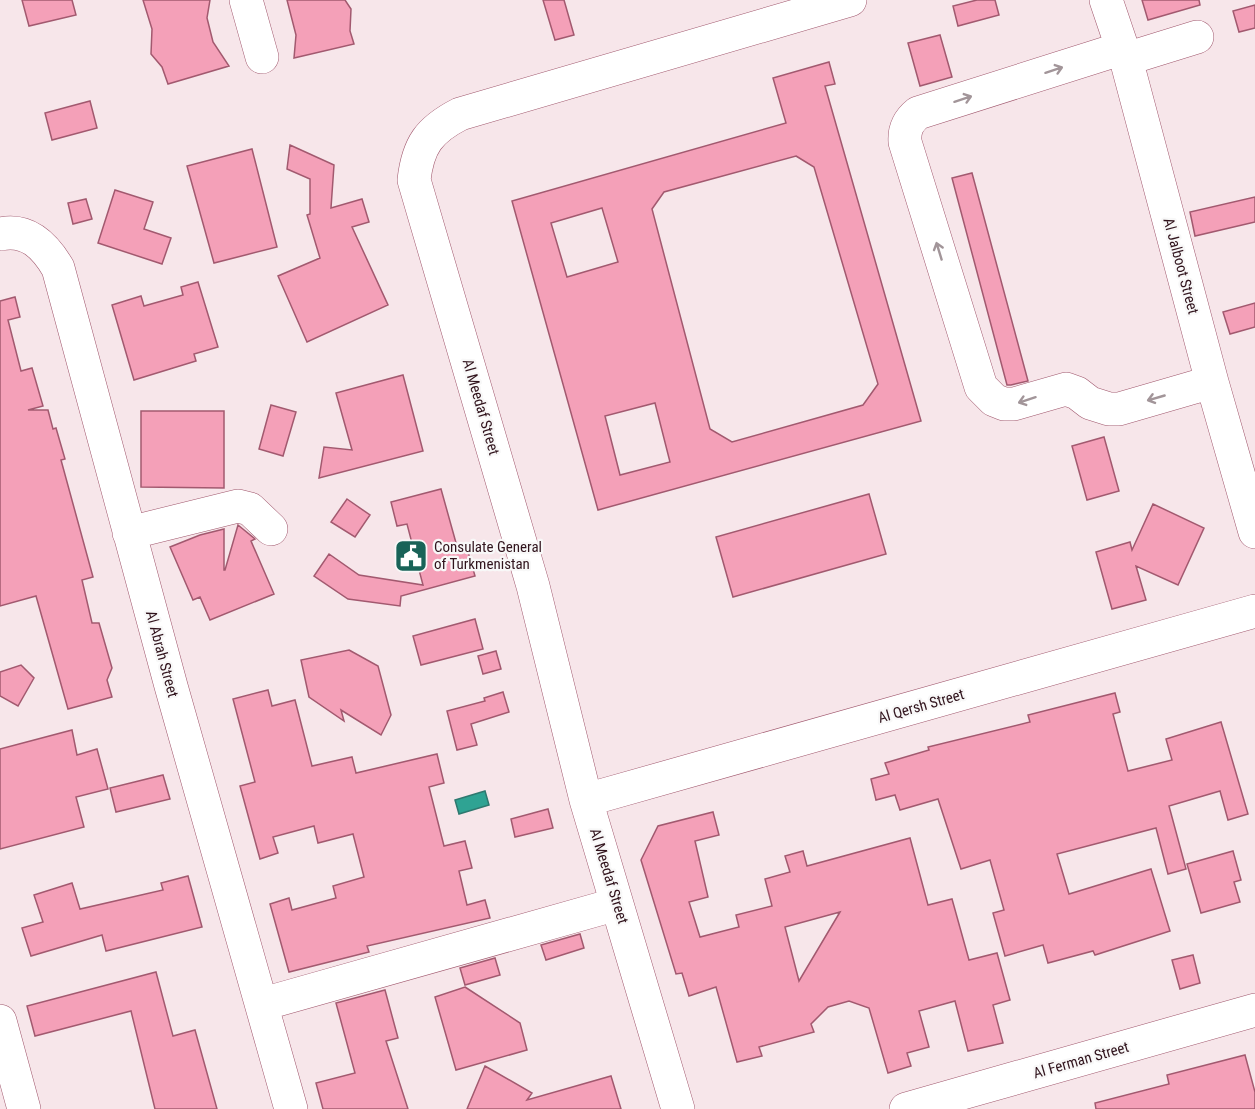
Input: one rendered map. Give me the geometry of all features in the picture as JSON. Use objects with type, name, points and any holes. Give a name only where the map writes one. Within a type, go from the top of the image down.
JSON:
[{"type":"street","points":[[246,0],[262,57]]},
{"type":"street","name":"Al Meedaf Street","points":[[678,1109],[586,800],[532,586],[414,180],[417,159],[426,139],[441,124],[460,114],[850,0]]},
{"type":"street","name":"Al Jalboot Street","points":[[1106,0],[1124,54],[1212,382],[1255,532]]},
{"type":"street","points":[[1197,37],[1124,54],[918,113],[906,127],[905,142],[981,387],[994,400],[1004,404],[1014,404],[1066,389],[1100,407],[1119,408],[1212,382]]},
{"type":"street","name":"Al Abrah Street","points":[[0,234],[8,232],[29,237],[47,250],[58,268],[171,686],[291,1109]]},
{"type":"street","points":[[129,533],[238,506],[250,509],[272,529]]},
{"type":"street","name":"Al Qersh Street","points":[[586,800],[1255,611]]},
{"type":"street","points":[[263,1004],[617,904]]},
{"type":"street","name":"Al Ferman Street","points":[[906,1109],[1255,1010]]},
{"type":"street","points":[[0,1022],[24,1109]]},
{"type":"shaded area","points":[[485,791],[489,805],[459,814],[455,800]]},
{"type":"building","points":[[22,0],[72,0],[76,15],[29,26]]},
{"type":"building","points":[[143,0],[210,0],[207,18],[213,42],[229,66],[168,84],[162,67],[151,54],[152,29]]},
{"type":"building","points":[[287,0],[345,0],[351,9],[350,31],[354,44],[294,58],[296,35]]},
{"type":"building","points":[[543,0],[564,0],[574,35],[555,40]]},
{"type":"building","points":[[977,0],[995,0],[999,15],[958,26],[953,6]]},
{"type":"building","points":[[1142,0],[1199,0],[1200,5],[1148,20]]},
{"type":"building","points":[[1255,5],[1255,28],[1239,32],[1233,11]]},
{"type":"building","points":[[940,35],[952,77],[920,86],[908,43]]},
{"type":"building","points":[[829,62],[835,84],[825,86],[921,421],[598,510],[512,201],[786,123],[773,78]],"holes":[[[796,156],[814,167],[878,384],[863,405],[732,442],[710,429],[652,209],[664,192]],[[602,208],[618,262],[567,277],[551,223]],[[655,403],[670,462],[620,475],[605,416]]]},
{"type":"building","points":[[90,101],[97,128],[52,140],[45,113]]},
{"type":"building","points":[[290,145],[334,165],[331,208],[362,199],[369,222],[352,227],[388,305],[307,342],[278,276],[320,258],[307,215],[310,214],[310,179],[287,169]]},
{"type":"building","points":[[252,149],[277,247],[214,263],[187,166]]},
{"type":"building","points":[[972,173],[1028,381],[1011,385],[1007,385],[952,178]]},
{"type":"building","points":[[115,190],[153,202],[144,229],[171,238],[162,264],[98,243]]},
{"type":"building","points":[[1255,197],[1255,222],[1195,236],[1190,212]]},
{"type":"building","points":[[86,199],[92,219],[73,224],[68,203]]},
{"type":"building","points":[[198,282],[218,347],[194,354],[196,361],[134,380],[112,305],[141,296],[144,306],[183,295],[181,287]]},
{"type":"building","points":[[15,297],[20,317],[8,320],[21,371],[32,368],[43,406],[28,410],[48,410],[53,429],[56,428],[65,459],[61,460],[93,577],[82,580],[92,623],[99,623],[112,668],[107,680],[112,697],[68,709],[36,596],[0,606],[0,301]]},
{"type":"building","points":[[1255,303],[1255,327],[1230,334],[1223,312]]},
{"type":"building","points":[[403,375],[423,451],[319,478],[324,447],[352,450],[336,393]]},
{"type":"building","points":[[271,405],[296,412],[283,456],[259,449]]},
{"type":"building","points":[[141,411],[224,411],[224,488],[141,487]]},
{"type":"building","points":[[1104,437],[1119,491],[1087,500],[1072,446]]},
{"type":"building","points":[[441,489],[458,550],[467,548],[475,576],[401,596],[400,606],[348,599],[314,576],[329,554],[359,575],[423,585],[407,524],[397,526],[391,502]]},
{"type":"building","points":[[869,494],[886,554],[733,597],[716,537]]},
{"type":"building","points":[[347,499],[370,515],[355,537],[331,522]]},
{"type":"building","points":[[1153,504],[1204,528],[1178,585],[1136,566],[1146,600],[1112,609],[1096,552],[1130,542],[1132,550]]},
{"type":"building","points":[[238,525],[255,539],[251,541],[274,594],[210,620],[200,597],[193,600],[170,547],[200,535],[224,529],[225,570]]},
{"type":"building","points":[[475,619],[483,649],[421,665],[413,636]]},
{"type":"building","points":[[349,650],[378,666],[391,715],[381,735],[341,710],[344,721],[309,697],[301,660]]},
{"type":"building","points":[[496,651],[501,669],[483,674],[478,656]]},
{"type":"building","points":[[21,665],[34,678],[18,706],[0,696],[0,672]]},
{"type":"building","points":[[268,690],[272,706],[295,700],[312,766],[352,757],[356,773],[437,754],[444,783],[429,787],[444,846],[465,841],[472,868],[459,871],[467,905],[485,900],[490,918],[367,946],[369,952],[289,972],[270,904],[289,898],[292,910],[336,898],[333,886],[364,877],[353,834],[318,843],[314,826],[273,837],[278,853],[260,859],[240,786],[255,782],[233,699]]},
{"type":"building","points":[[503,692],[509,712],[471,724],[477,745],[457,750],[447,711],[485,701],[484,698]]},
{"type":"building","points":[[1115,693],[1120,712],[1113,714],[1128,771],[1172,760],[1166,739],[1221,722],[1248,814],[1228,820],[1220,791],[1169,806],[1186,869],[1168,874],[1156,828],[1057,854],[1069,894],[1151,869],[1170,931],[1095,955],[1093,951],[1048,963],[1043,945],[1005,956],[993,913],[1004,910],[990,860],[961,869],[938,799],[900,810],[895,795],[876,800],[871,779],[889,774],[885,763],[929,750],[928,747],[1030,722],[1028,715]]},
{"type":"building","points":[[72,730],[77,755],[97,749],[108,789],[76,797],[84,827],[0,849],[0,749]]},
{"type":"building","points":[[163,775],[170,799],[116,812],[110,788]]},
{"type":"building","points":[[548,809],[553,828],[515,837],[511,819]]},
{"type":"building","points":[[713,812],[719,835],[695,841],[708,897],[689,902],[700,937],[739,927],[736,915],[772,906],[765,879],[790,872],[785,856],[803,851],[807,866],[910,838],[928,905],[952,899],[969,960],[997,953],[1010,1000],[993,1005],[1003,1043],[968,1051],[955,1001],[919,1011],[929,1047],[907,1053],[911,1066],[888,1073],[869,1008],[849,1001],[828,1007],[811,1024],[814,1032],[759,1047],[762,1056],[737,1062],[716,987],[689,996],[682,973],[676,974],[641,860],[658,826]],"holes":[[[840,912],[799,981],[785,927]]]},
{"type":"building","points":[[1233,851],[1241,880],[1234,882],[1240,902],[1201,913],[1187,864]]},
{"type":"building","points":[[188,876],[202,927],[106,951],[102,935],[31,956],[22,928],[43,922],[34,895],[72,883],[80,909],[163,890],[161,883]]},
{"type":"building","points":[[580,934],[584,948],[546,960],[541,945]]},
{"type":"building","points":[[1193,955],[1200,983],[1180,989],[1172,960]]},
{"type":"building","points":[[495,958],[500,975],[465,985],[460,968]]},
{"type":"building","points":[[156,972],[173,1036],[195,1030],[217,1109],[155,1109],[131,1011],[35,1036],[27,1006]]},
{"type":"building","points":[[465,987],[520,1023],[527,1050],[456,1070],[435,997]]},
{"type":"building","points":[[385,990],[398,1038],[386,1041],[408,1109],[323,1109],[316,1083],[355,1073],[336,1003]]},
{"type":"building","points":[[1245,1055],[1255,1092],[1255,1109],[1096,1109],[1095,1103],[1169,1084],[1167,1075]]},
{"type":"building","points":[[485,1066],[532,1093],[527,1100],[611,1076],[621,1109],[467,1109]]},
{"type":"place","name":"Consulate General of Turkmenistan","points":[[411,556]]}]
